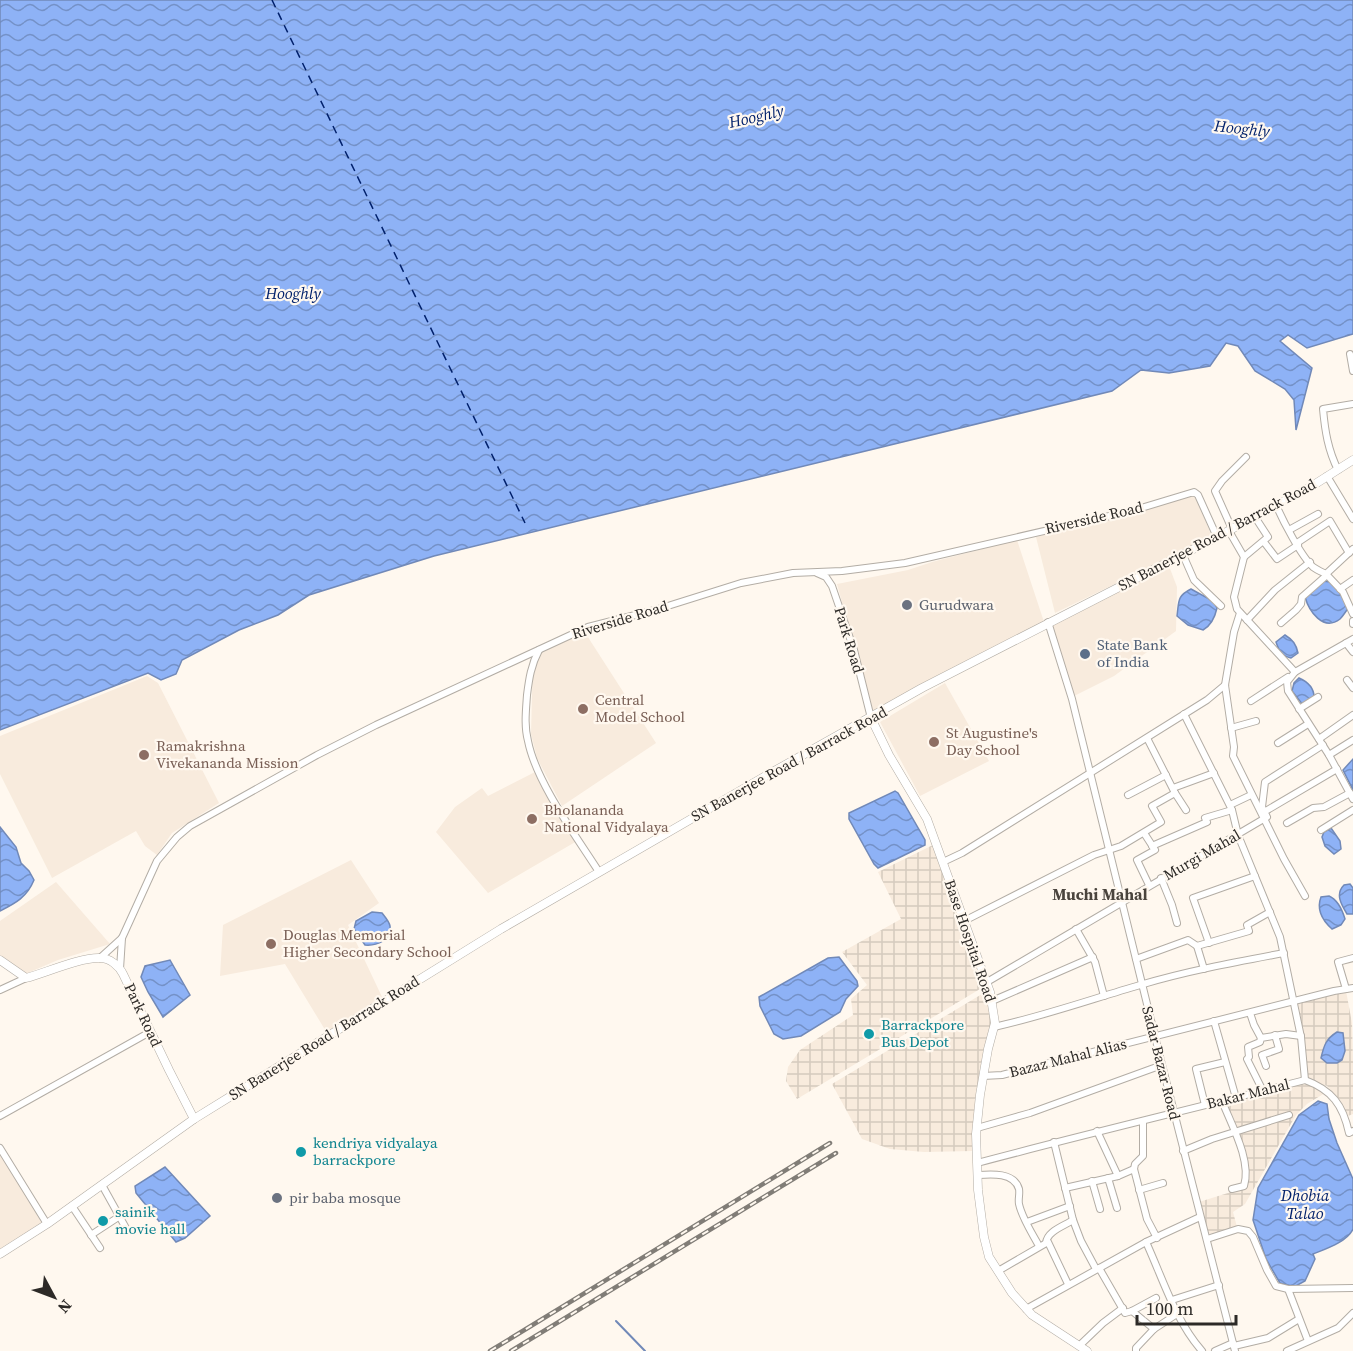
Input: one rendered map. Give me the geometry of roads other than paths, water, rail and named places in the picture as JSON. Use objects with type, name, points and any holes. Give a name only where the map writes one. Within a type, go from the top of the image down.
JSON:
[{"type":"street","points":[[1350,354],[1353,371]]},
{"type":"street","points":[[1338,470],[1325,437],[1323,410],[1353,404]]},
{"type":"street","points":[[1244,557],[1230,530],[1215,491],[1246,457]]},
{"type":"street","name":"SN Banerjee Road / Barrack Road","points":[[0,1254],[47,1224],[194,1119],[501,929],[761,778],[922,688],[1255,517],[1353,460]]},
{"type":"street","points":[[1327,476],[1353,519]]},
{"type":"street","name":"Riverside Road","points":[[100,958],[122,938],[158,861],[177,837],[190,826],[376,725],[588,627],[655,610],[741,583],[775,576],[842,571],[905,562],[1131,511],[1194,492],[1198,495],[1217,537]]},
{"type":"street","points":[[1276,505],[1313,567],[1327,574],[1340,589],[1351,603],[1353,614]]},
{"type":"street","points":[[1289,530],[1318,514]]},
{"type":"street","points":[[1255,517],[1269,537],[1244,557],[1234,597],[1240,613],[1294,674]]},
{"type":"street","points":[[1264,542],[1277,559],[1330,521],[1351,551],[1302,597],[1301,604],[1281,623]]},
{"type":"street","points":[[1183,555],[1194,580],[1221,606]]},
{"type":"street","points":[[1247,620],[1275,590],[1310,562]]},
{"type":"street","points":[[832,586],[842,571]]},
{"type":"street","points":[[813,572],[824,576],[832,586]]},
{"type":"street","points":[[1340,589],[1353,580]]},
{"type":"street","name":"Park Road","points":[[832,586],[854,651],[871,718]]},
{"type":"street","points":[[1240,613],[1234,632],[1225,685],[1234,747],[1233,756],[1251,795],[1264,815],[1305,896]]},
{"type":"street","name":"Sadar Bazar Road","points":[[1048,622],[1072,699],[1091,773],[1183,1151],[1234,1347]]},
{"type":"street","points":[[1251,701],[1353,639]]},
{"type":"street","points":[[1346,643],[1353,652]]},
{"type":"street","points":[[539,650],[531,669],[528,690],[526,729],[528,745],[553,799],[599,872]]},
{"type":"street","points":[[1287,823],[1313,808],[1324,807],[1352,796],[1288,691],[1287,682],[1294,674]]},
{"type":"street","points":[[1347,680],[1353,688]]},
{"type":"street","points":[[943,862],[962,853],[1147,738],[1207,700],[1225,685]]},
{"type":"street","points":[[1299,709],[1318,697]]},
{"type":"street","points":[[1184,714],[1231,807],[1238,835],[1270,912],[1284,953],[1301,1036],[1305,1080]]},
{"type":"street","points":[[1264,815],[1262,807],[1265,782],[1321,742],[1353,715]]},
{"type":"street","name":"Base Hospital Road","points":[[871,718],[889,755],[927,819],[992,1001],[996,1023],[983,1076],[977,1128],[978,1175],[984,1237],[989,1257],[1012,1293],[1032,1315],[1087,1351]]},
{"type":"street","points":[[1231,728],[1256,721]]},
{"type":"street","points":[[1278,743],[1308,724]]},
{"type":"street","points":[[1147,738],[1186,810]]},
{"type":"street","points":[[1329,755],[1353,740]]},
{"type":"street","name":"Murgi Mahal","points":[[987,982],[1149,885],[1238,835],[1264,815],[1337,769]]},
{"type":"street","points":[[964,921],[1144,834],[1161,822],[1152,806],[1174,790],[1214,773]]},
{"type":"street","points":[[1128,795],[1166,775]]},
{"type":"street","points":[[1152,846],[1207,822],[1205,818],[1251,795]]},
{"type":"street","points":[[1322,830],[1353,810]]},
{"type":"street","points":[[1144,834],[1155,850],[1137,860],[1149,885]]},
{"type":"street","points":[[1209,943],[1193,898],[1255,876]]},
{"type":"street","points":[[1161,878],[1177,923]]},
{"type":"street","points":[[1197,946],[1249,931],[1248,925],[1270,912]]},
{"type":"street","points":[[1076,929],[1093,957],[1104,996]]},
{"type":"street","points":[[120,969],[122,938]]},
{"type":"street","points":[[1136,959],[1188,940],[1197,946],[1204,969]]},
{"type":"street","points":[[994,1027],[1142,984],[1284,953]]},
{"type":"street","points":[[992,1001],[1093,957]]},
{"type":"street","points":[[1350,989],[1338,962],[1353,957]]},
{"type":"street","points":[[0,990],[26,978],[60,967],[100,958]]},
{"type":"street","name":"Park Road","points":[[100,958],[120,969],[194,1119]]},
{"type":"street","points":[[0,960],[26,978]]},
{"type":"street","points":[[8,966],[12,977],[8,986]]},
{"type":"street","name":"Bazaz Mahal Alias","points":[[983,1076],[1002,1075],[1350,989]]},
{"type":"street","points":[[1250,1013],[1261,1038]]},
{"type":"street","points":[[1214,1022],[1236,1098]]},
{"type":"street","points":[[0,1116],[150,1032]]},
{"type":"street","points":[[1263,1091],[1247,1059],[1249,1057],[1248,1047],[1260,1042],[1261,1038],[1275,1035],[1301,1036]]},
{"type":"street","points":[[1266,1066],[1262,1055],[1279,1049],[1275,1035]]},
{"type":"street","points":[[1205,1105],[1196,1069],[1225,1062]]},
{"type":"street","points":[[977,1128],[1030,1113],[1162,1065]]},
{"type":"street","name":"Bakar Mahal","points":[[977,1163],[1305,1080],[1320,1085],[1335,1098],[1346,1119],[1349,1133],[1353,1131]]},
{"type":"street","points":[[1221,1101],[1243,1158],[1246,1179],[1244,1186],[1232,1189]]},
{"type":"street","points":[[1183,1151],[1289,1115]]},
{"type":"street","points":[[1143,1121],[1143,1156],[1135,1164],[1134,1169],[1147,1219],[1157,1238]]},
{"type":"street","points":[[1097,1131],[1118,1176]]},
{"type":"street","points":[[1054,1142],[1073,1220],[1081,1242],[1125,1313],[1156,1298]]},
{"type":"street","points":[[0,1148],[47,1224]]},
{"type":"street","points":[[1065,1188],[1118,1176],[1134,1169]]},
{"type":"street","points":[[978,1175],[996,1174],[1014,1182],[1019,1189],[1019,1204],[1027,1222],[1042,1244]]},
{"type":"street","points":[[1108,1178],[1117,1208]]},
{"type":"street","points":[[1092,1181],[1100,1209]]},
{"type":"street","points":[[1139,1190],[1163,1183]]},
{"type":"street","points":[[102,1185],[127,1230]]},
{"type":"street","points":[[72,1206],[100,1248]]},
{"type":"street","points":[[1027,1222],[1070,1206]]},
{"type":"street","points":[[91,1235],[120,1216]]},
{"type":"street","points":[[1026,1309],[1146,1242],[1200,1217]]},
{"type":"street","points":[[1042,1244],[1049,1234],[1073,1220]]},
{"type":"street","points":[[1207,1239],[1238,1229],[1248,1231],[1276,1286],[1288,1290],[1353,1288]]},
{"type":"street","points":[[998,1271],[1048,1242],[1068,1284]]},
{"type":"street","points":[[1146,1242],[1177,1314],[1190,1337],[1202,1351]]},
{"type":"street","points":[[1172,1300],[1219,1285]]},
{"type":"street","points":[[1288,1290],[1308,1341]]},
{"type":"street","points":[[1079,1346],[1102,1323],[1123,1308]]},
{"type":"street","points":[[1132,1311],[1154,1329]]},
{"type":"street","points":[[1287,1351],[1338,1328],[1353,1313]]},
{"type":"street","points":[[1136,1351],[1136,1348],[1154,1329],[1177,1314]]},
{"type":"street","points":[[1215,1351],[1268,1338],[1299,1319]]},
{"type":"water","name":"Hooghly","points":[[0,0],[1353,0],[1353,334],[1307,348],[1288,335],[1280,341],[1312,368],[1296,430],[1294,400],[1285,389],[1255,371],[1238,346],[1226,343],[1210,366],[1169,373],[1141,370],[1112,391],[434,556],[309,595],[278,615],[239,630],[182,660],[176,674],[161,680],[148,673],[0,730]]},
{"type":"water","points":[[1322,581],[1331,582],[1342,594],[1349,607],[1340,619],[1334,622],[1328,623],[1313,614],[1305,597]]},
{"type":"water","points":[[1191,589],[1213,601],[1217,608],[1213,620],[1203,630],[1188,625],[1177,616],[1181,597]]},
{"type":"water","points":[[1285,635],[1294,642],[1298,653],[1291,658],[1281,653],[1276,642]]},
{"type":"water","points":[[1299,678],[1310,686],[1314,694],[1314,697],[1303,705],[1292,691],[1294,683]]},
{"type":"water","points":[[1353,759],[1353,790],[1343,770]]},
{"type":"water","points":[[895,791],[925,840],[925,845],[878,868],[849,819],[849,813]]},
{"type":"water","points":[[0,827],[16,847],[21,863],[34,880],[20,899],[0,911]]},
{"type":"water","points":[[1331,828],[1340,841],[1341,849],[1334,854],[1325,846],[1322,837],[1324,832]]},
{"type":"water","points":[[1350,884],[1353,888],[1353,914],[1347,914],[1339,895],[1344,885]]},
{"type":"water","points":[[1329,896],[1339,905],[1345,919],[1341,925],[1332,929],[1325,922],[1319,906],[1321,897]]},
{"type":"water","points":[[372,912],[382,913],[389,922],[390,931],[383,941],[365,945],[354,929],[356,921]]},
{"type":"water","points":[[839,957],[857,981],[858,986],[846,999],[840,1012],[801,1036],[783,1039],[774,1034],[760,1006],[759,997],[828,958]]},
{"type":"water","points":[[170,960],[190,995],[163,1017],[141,977],[145,966]]},
{"type":"water","points":[[1337,1032],[1343,1033],[1345,1051],[1342,1060],[1337,1063],[1327,1063],[1321,1058],[1323,1049],[1328,1040]]},
{"type":"water","name":"Dhobia Talao","points":[[1318,1101],[1327,1104],[1337,1143],[1353,1179],[1353,1229],[1346,1238],[1313,1254],[1315,1259],[1305,1281],[1294,1287],[1280,1283],[1266,1259],[1253,1220],[1258,1188],[1299,1115]]},
{"type":"water","points":[[165,1167],[210,1216],[185,1238],[176,1242],[136,1193],[135,1186]]},
{"type":"waterway","points":[[616,1321],[645,1351]]},
{"type":"railway","points":[[490,1351],[830,1143]]},
{"type":"railway","points":[[511,1351],[836,1153]]},
{"type":"place","name":"Gurudwara","points":[[907,605]]},
{"type":"place","name":"State Bank of India","points":[[1085,654]]},
{"type":"place","name":"Central Model School","points":[[583,709]]},
{"type":"place","name":"St Augustine's Day School","points":[[934,742]]},
{"type":"place","name":"Ramakrishna Vivekananda Mission","points":[[144,755]]},
{"type":"place","name":"Bholananda National Vidyalaya","points":[[532,819]]},
{"type":"place","name":"Douglas Memorial Higher Secondary School","points":[[271,944]]},
{"type":"place","name":"Barrackpore Bus Depot","points":[[869,1034]]},
{"type":"place","name":"kendriya vidyalaya barrackpore","points":[[301,1152]]},
{"type":"place","name":"pir baba mosque","points":[[277,1198]]},
{"type":"place","name":"sainik movie hall","points":[[103,1221]]},
{"type":"district","name":"Muchi Mahal","points":[[1100,894]]}]
